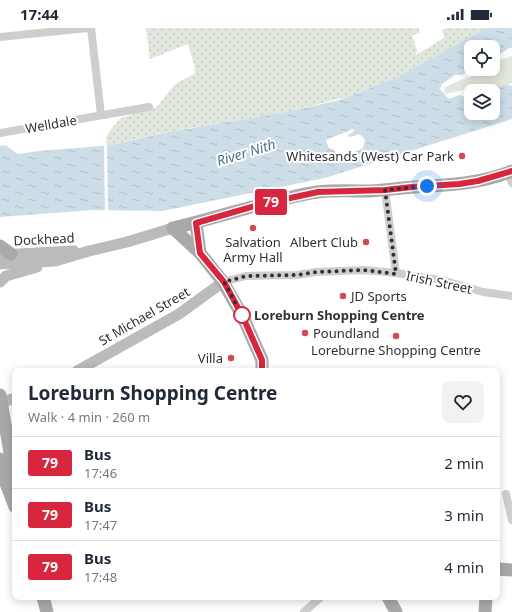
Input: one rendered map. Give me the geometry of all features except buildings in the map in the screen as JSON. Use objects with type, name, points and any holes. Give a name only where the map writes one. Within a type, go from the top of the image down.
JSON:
[{"type":"main road","points":[[173,228],[258,205],[318,192],[385,190],[459,184],[511,176]]},
{"type":"main road","points":[[196,223],[200,253]]},
{"type":"main road","points":[[173,228],[200,253],[224,282],[242,315],[262,360],[262,368]]},
{"type":"main road","points":[[0,246],[6,255]]},
{"type":"main road","points":[[0,400],[12,465]]},
{"type":"main road","points":[[0,459],[4,478],[12,499]]},
{"type":"main road","points":[[500,569],[512,570]]},
{"type":"main road","points":[[44,600],[47,612]]},
{"type":"main road","points":[[390,600],[396,612]]},
{"type":"main road","points":[[485,612],[486,600]]},
{"type":"street","points":[[0,37],[89,28],[101,115]]},
{"type":"street","name":"Welldale","points":[[0,133],[149,107]]},
{"type":"street","points":[[385,190],[396,274]]},
{"type":"street","name":"Dockhead","points":[[0,264],[54,262],[173,228]]},
{"type":"street","name":"Dockhead","points":[[6,255],[89,251]]},
{"type":"street","points":[[0,282],[11,274],[54,262]]},
{"type":"street","name":"Irish Street","points":[[224,282],[246,276],[297,275],[316,272],[364,270],[445,281],[483,292],[512,296]]},
{"type":"street","name":"St Michael Street","points":[[82,368],[179,314],[224,282]]},
{"type":"street","points":[[0,400],[12,398]]},
{"type":"street","points":[[506,494],[512,520]]},
{"type":"street","points":[[304,612],[318,600]]},
{"type":"shaded area","points":[[146,28],[418,28],[420,33],[412,35],[417,51],[416,55],[444,38],[442,30],[447,28],[487,28],[393,79],[346,97],[291,111],[161,133],[107,146],[106,137],[121,118],[157,107],[175,84],[194,74],[195,68],[188,44],[150,59]]},
{"type":"shaded area","points":[[512,56],[512,83],[500,87],[500,84],[464,84],[464,90],[445,94],[444,88],[462,79],[474,76],[500,76],[500,60]]},
{"type":"water","points":[[487,28],[512,28],[512,48],[509,48],[500,54],[500,40],[465,40]]},
{"type":"water","name":"River Nith","points":[[464,40],[464,74],[455,75],[441,85],[440,89],[449,99],[459,95],[464,97],[464,120],[500,120],[500,86],[506,84],[512,86],[512,119],[325,178],[162,211],[94,210],[0,217],[0,146],[5,145],[18,154],[112,145],[163,133],[291,111],[339,100],[393,79]],"holes":[[[353,129],[354,131],[347,136],[350,137],[360,134],[365,140],[363,148],[355,152],[355,159],[339,157],[333,149],[329,148],[326,140]]]},
{"type":"pier","points":[[104,144],[107,144],[108,212],[105,212]]},
{"type":"bus line","name":"79","points":[[262,368],[262,360],[242,315],[224,282],[200,253],[196,223],[258,205],[318,192],[385,190],[459,184],[478,181],[512,171]]},
{"type":"place","name":"Whitesands (West) Car Park","points":[[462,156]]},
{"type":"place","name":"Salvation Army Hall","points":[[253,228]]},
{"type":"place","name":"Albert Club","points":[[366,242]]},
{"type":"place","name":"JD Sports","points":[[343,296]]},
{"type":"place","name":"Loreburn Shopping Centre","points":[[242,315]]},
{"type":"place","name":"Poundland","points":[[305,333]]},
{"type":"place","name":"Loreburne Shopping Centre","points":[[396,336]]},
{"type":"place","name":"Villa","points":[[231,358]]},
{"type":"route","points":[[242,315],[224,282],[246,276],[297,275],[316,272],[364,270],[396,274],[385,190],[427,186]]}]
